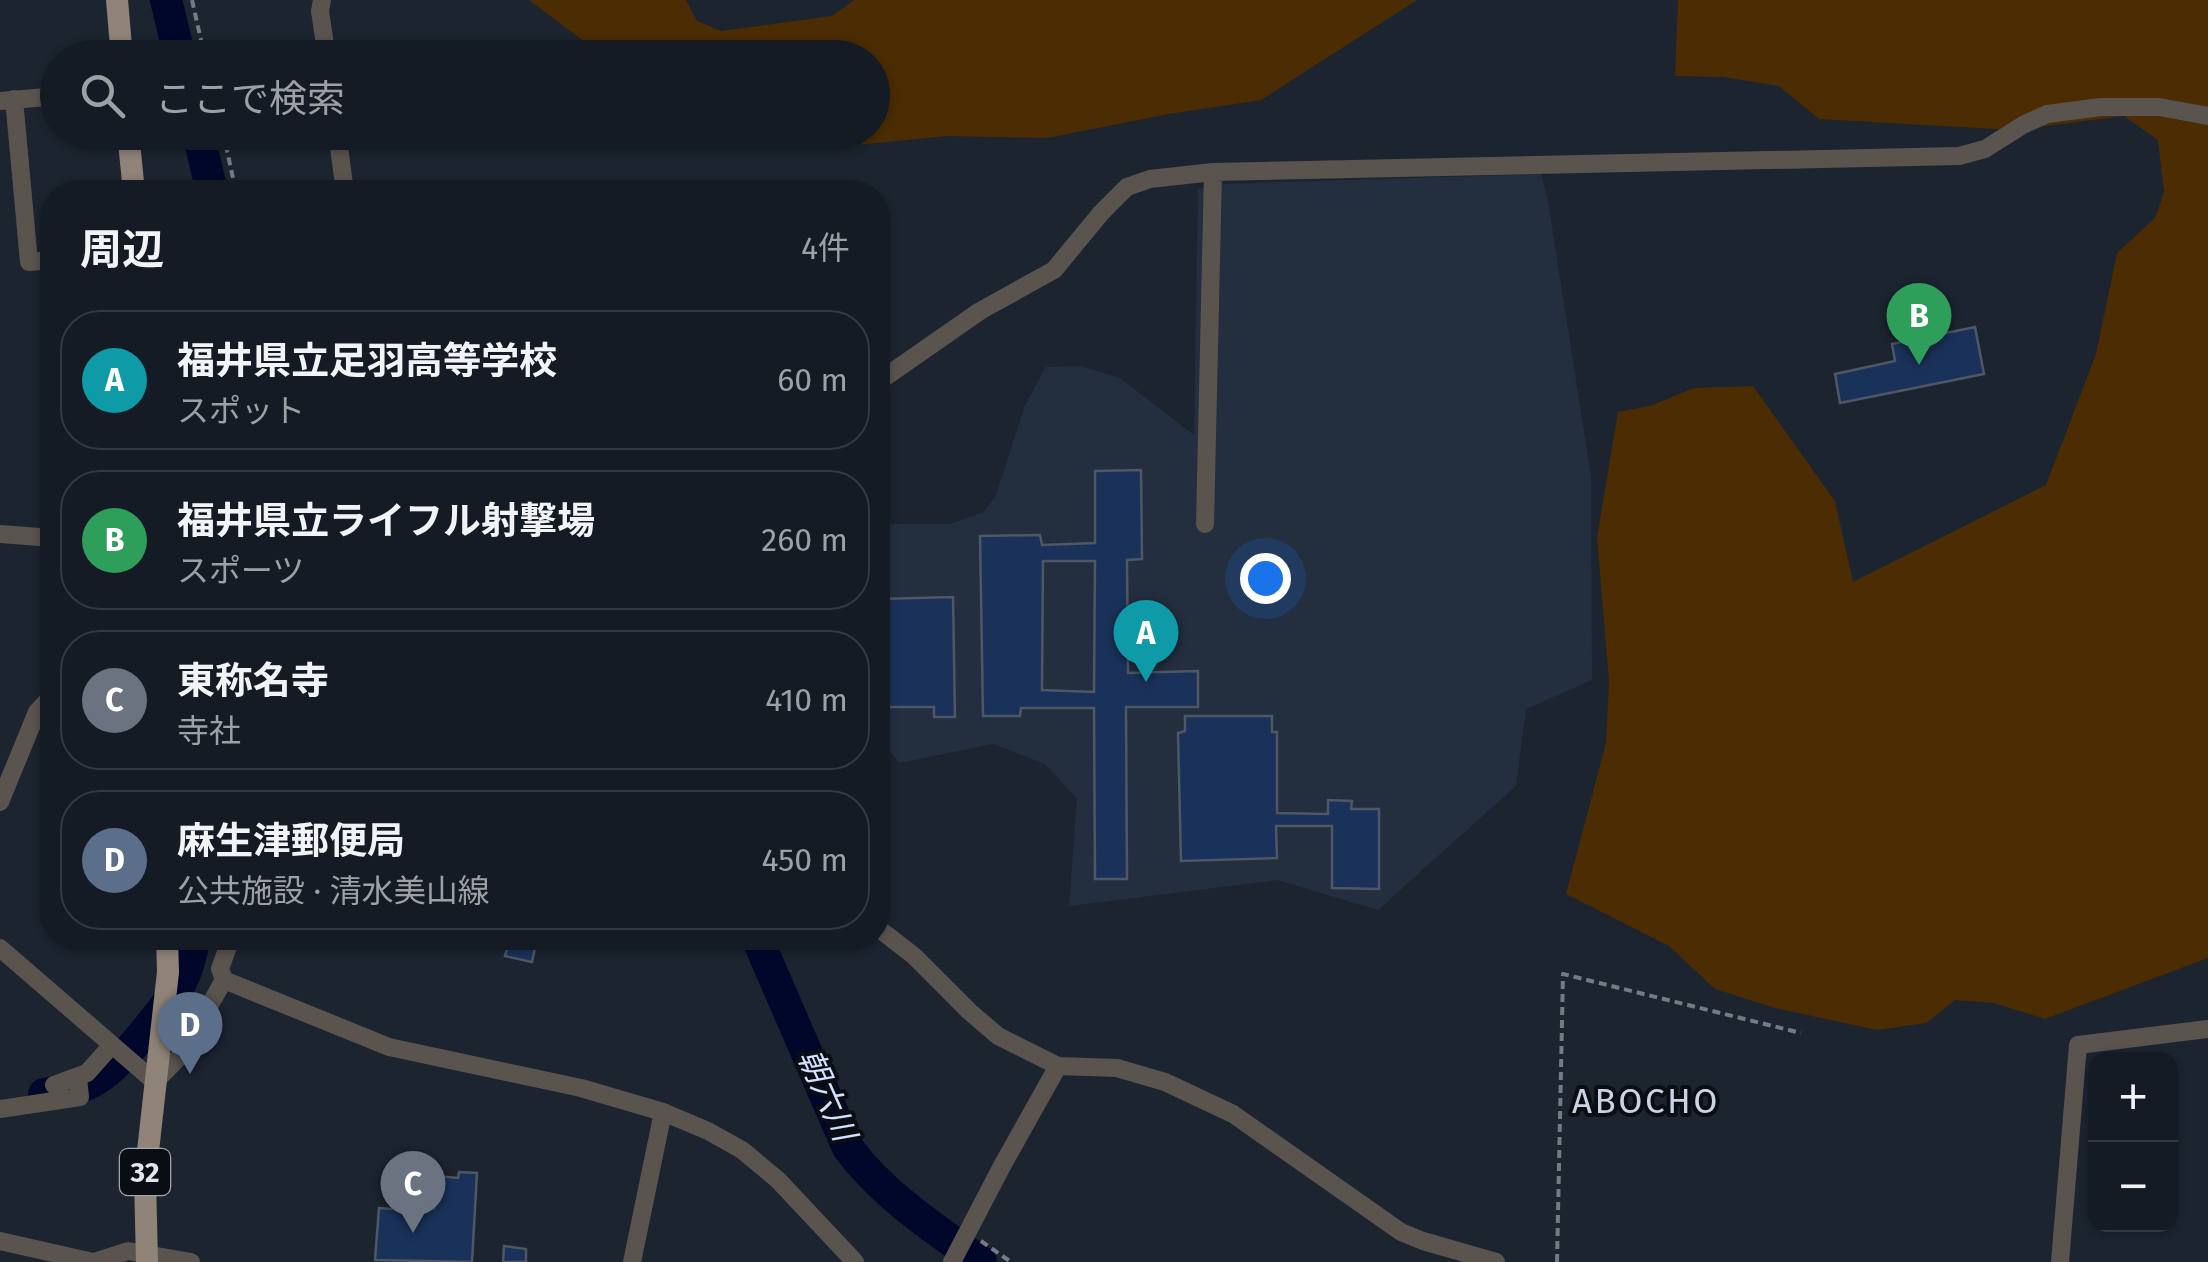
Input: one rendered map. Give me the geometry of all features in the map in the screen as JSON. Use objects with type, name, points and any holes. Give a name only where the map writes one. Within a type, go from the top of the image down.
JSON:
[{"type":"main road","points":[[118,0],[121,40]]},
{"type":"main road","points":[[130,150],[133,180]]},
{"type":"main road","name":"32","points":[[147,1258],[145,1178],[167,950]]},
{"type":"street","points":[[322,0],[324,40]]},
{"type":"street","points":[[40,97],[7,100],[29,262],[40,261]]},
{"type":"street","points":[[890,373],[980,311],[1054,270],[1127,187],[1150,179],[1213,172],[1959,156],[1985,149],[2047,114],[2101,107],[2159,107],[2208,116]]},
{"type":"street","points":[[339,150],[343,180]]},
{"type":"street","points":[[1205,524],[1213,172]]},
{"type":"street","points":[[0,534],[40,539]]},
{"type":"street","points":[[0,802],[40,708]]},
{"type":"street","points":[[890,937],[998,1036],[1058,1066],[1118,1068],[1164,1082],[1233,1114],[1401,1232],[1495,1262]]},
{"type":"street","points":[[0,948],[155,1082],[180,1055],[224,980],[220,968],[227,950]]},
{"type":"street","points":[[224,980],[389,1047],[582,1088],[663,1112],[708,1131],[742,1150],[778,1180],[855,1262]]},
{"type":"street","points":[[2060,1262],[2078,1045],[2208,1029]]},
{"type":"street","points":[[0,1109],[80,1097],[79,1084],[93,1068],[121,1053]]},
{"type":"street","points":[[954,1259],[1058,1066]]},
{"type":"street","points":[[54,1084],[79,1084]]},
{"type":"street","points":[[632,1262],[663,1112]]},
{"type":"street","points":[[0,1242],[93,1262],[128,1251],[147,1258],[190,1262]]},
{"type":"path","points":[[192,0],[201,40]]},
{"type":"path","points":[[226,150],[233,180]]},
{"type":"path","points":[[1557,1262],[1563,974],[1801,1033]]},
{"type":"path","points":[[968,1233],[1011,1262]]},
{"type":"shaded area","points":[[529,0],[686,0],[697,21],[721,31],[832,16],[854,0],[1417,0],[1261,100],[1047,138],[947,136],[890,142],[890,40],[582,40]]},
{"type":"shaded area","points":[[1678,0],[2208,0],[2208,958],[2045,1019],[1994,1003],[1955,1000],[1926,1023],[1877,1030],[1775,1008],[1715,989],[1669,946],[1566,894],[1606,743],[1609,682],[1597,537],[1618,412],[1650,406],[1694,388],[1753,386],[1835,501],[1853,582],[2046,485],[2096,354],[2117,253],[2155,218],[2164,192],[2158,140],[2124,116],[2014,130],[1819,119],[1779,86],[1724,77],[1675,76]]},
{"type":"shaded area","points":[[1541,174],[1548,201],[1591,476],[1592,680],[1526,709],[1516,786],[1378,910],[1277,880],[1069,906],[1077,799],[1045,764],[993,744],[899,763],[890,751],[890,524],[950,524],[984,512],[996,495],[1025,405],[1046,367],[1081,366],[1120,378],[1194,435],[1198,189],[1224,184]]},
{"type":"building","points":[[1975,327],[1984,374],[1840,403],[1835,374],[1895,361],[1892,344]]},
{"type":"building","points":[[1141,470],[1142,559],[1127,560],[1128,673],[1198,671],[1198,707],[1126,707],[1127,879],[1095,879],[1094,708],[1021,708],[1020,716],[983,716],[980,536],[1040,535],[1042,545],[1095,543],[1095,471]],"holes":[[[1043,561],[1095,561],[1094,692],[1042,690]]]},
{"type":"building","points":[[953,597],[955,717],[934,717],[934,707],[890,707],[890,599]]},
{"type":"building","points":[[1185,716],[1272,716],[1272,732],[1277,732],[1277,813],[1328,814],[1328,800],[1352,801],[1351,809],[1379,809],[1379,889],[1332,888],[1332,826],[1276,826],[1277,858],[1181,861],[1178,733],[1185,731]]},
{"type":"building","points":[[507,950],[534,950],[532,962],[505,956]]},
{"type":"building","points":[[459,1172],[477,1173],[472,1262],[375,1260],[379,1208],[434,1209],[437,1176],[458,1178]]},
{"type":"building","points":[[504,1246],[526,1249],[526,1262],[503,1262]]},
{"type":"waterway","points":[[166,0],[176,40]]},
{"type":"waterway","points":[[202,150],[209,180]]},
{"type":"waterway","name":"朝六川","points":[[44,1094],[91,1082],[119,1061],[178,987],[191,950]]},
{"type":"waterway","name":"朝六川","points":[[762,950],[848,1148],[894,1196],[981,1262]]},
{"type":"place","name":"福井県立ライフル射撃場","points":[[1919,365]]},
{"type":"place","name":"福井県立足羽高等学校","points":[[1146,682]]},
{"type":"place","name":"麻生津郵便局","points":[[190,1074]]},
{"type":"place","name":"東称名寺","points":[[413,1233]]},
{"type":"district","name":"ABOCHO","points":[[1646,1101]]}]
